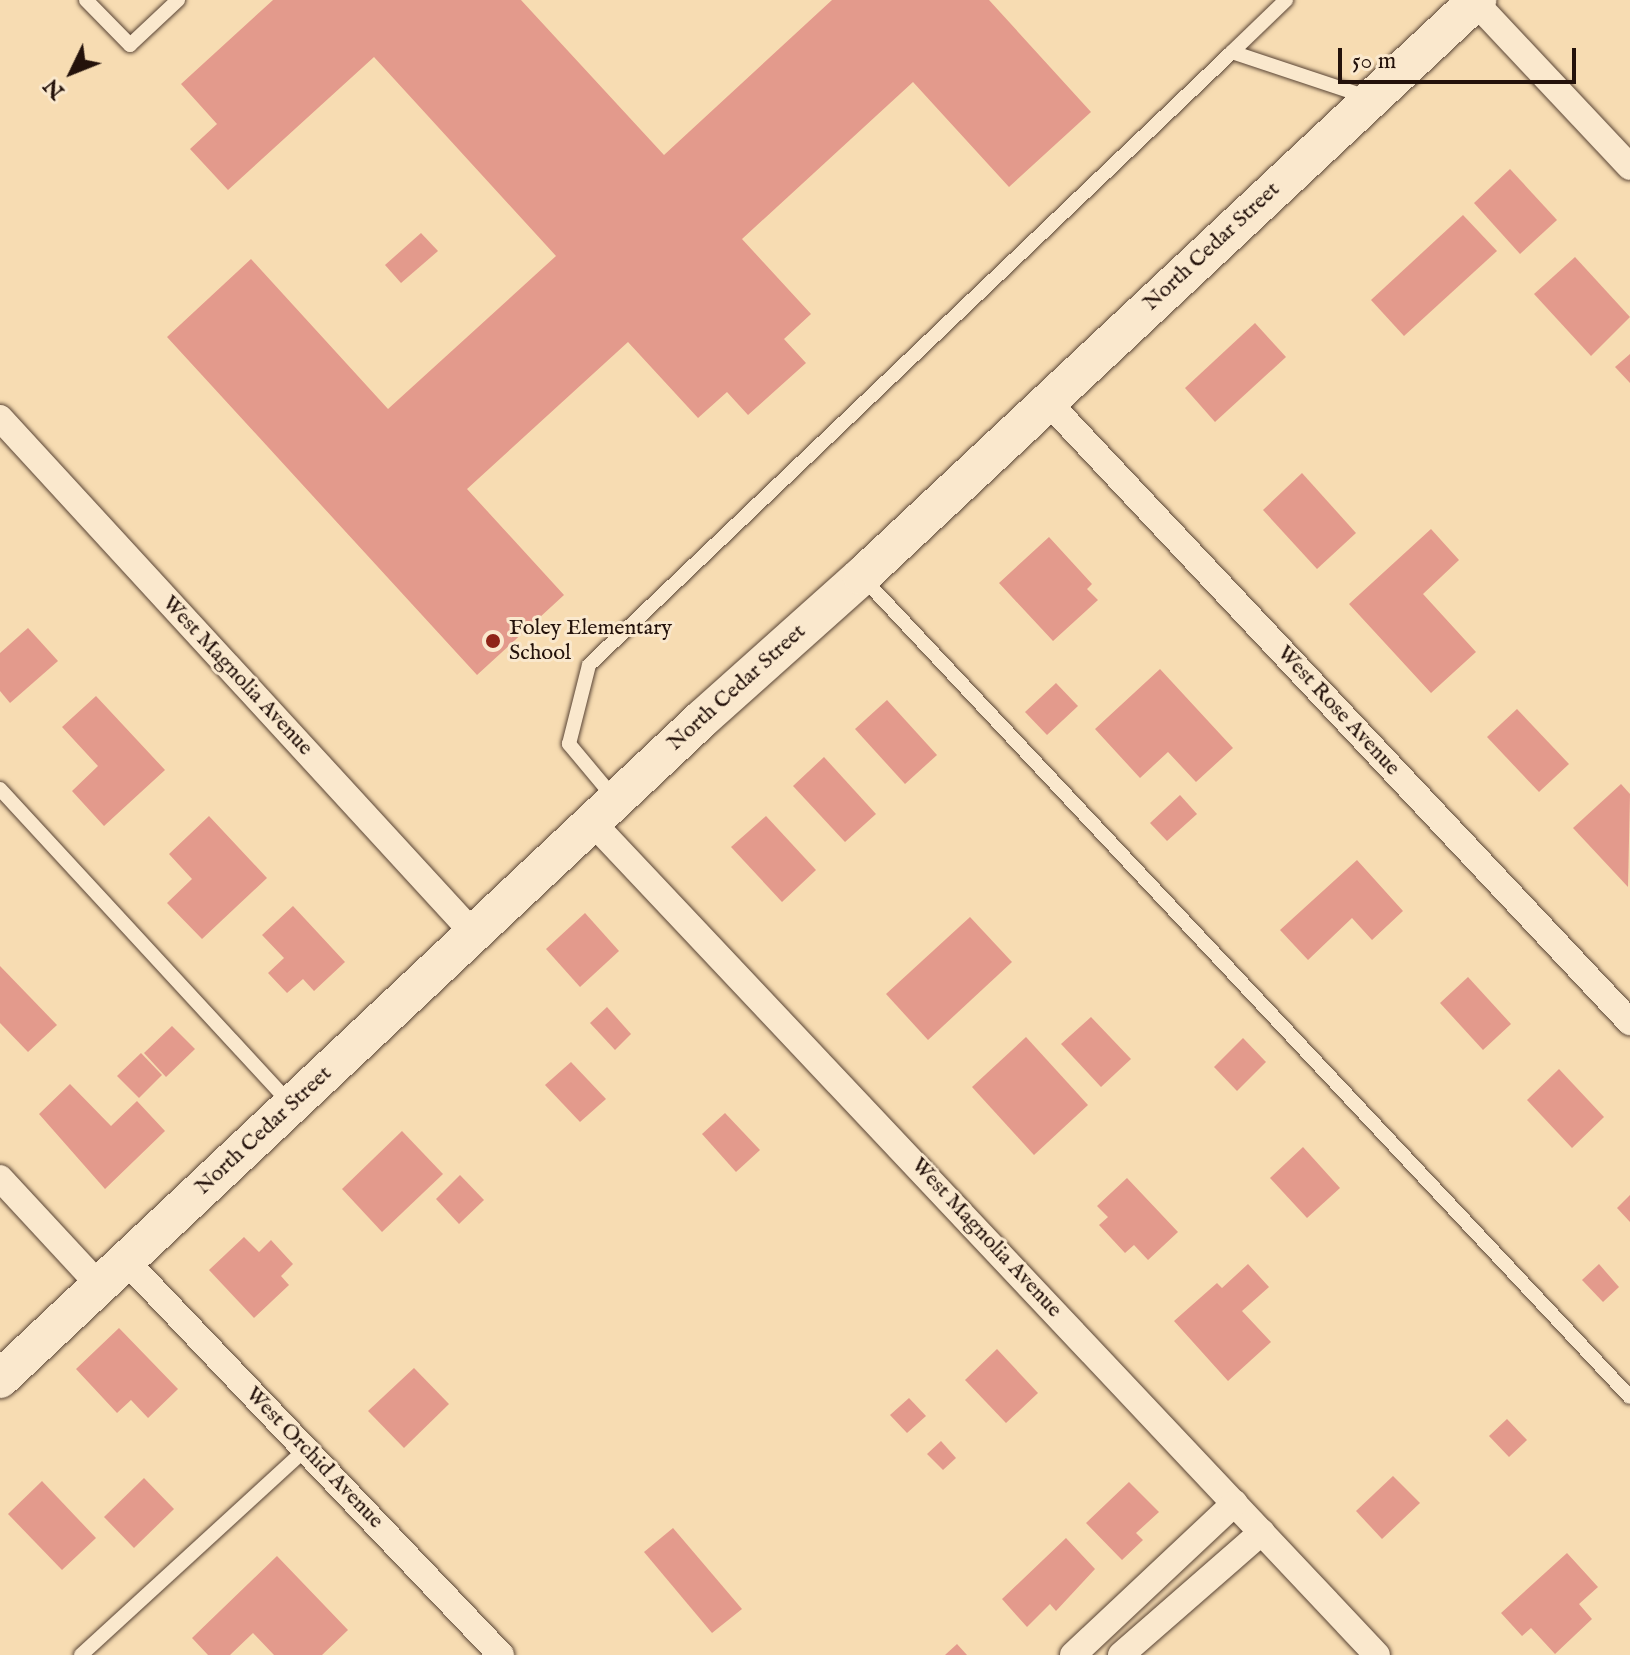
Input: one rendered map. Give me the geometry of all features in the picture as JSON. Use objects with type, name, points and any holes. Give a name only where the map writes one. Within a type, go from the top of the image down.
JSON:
[{"type":"street","name":"North Cedar Street","points":[[0,1379],[1475,1]]},
{"type":"street","points":[[1475,1],[1630,167]]},
{"type":"street","name":"West Rose Avenue","points":[[1047,401],[1630,1022]]},
{"type":"street","name":"West Magnolia Avenue","points":[[0,418],[474,934]]},
{"type":"street","name":"West Magnolia Avenue","points":[[604,812],[1377,1655]]},
{"type":"street","name":"West Orchid Avenue","points":[[0,1178],[113,1273],[306,1449],[501,1655]]},
{"type":"street","points":[[1073,1655],[1235,1503]]},
{"type":"street","points":[[1121,1655],[1262,1532]]},
{"type":"lane","points":[[86,0],[130,45],[178,0]]},
{"type":"lane","points":[[604,812],[569,744],[589,665],[1286,0]]},
{"type":"lane","points":[[1232,52],[1371,99]]},
{"type":"lane","points":[[862,576],[1630,1397]]},
{"type":"lane","points":[[0,789],[292,1105]]},
{"type":"lane","points":[[81,1655],[306,1449]]},
{"type":"building","points":[[273,0],[521,0],[664,155],[832,0],[989,0],[1091,112],[1009,187],[913,82],[742,239],[811,314],[784,339],[806,363],[748,415],[727,392],[698,418],[628,342],[467,489],[564,595],[477,675],[167,337],[251,259],[388,409],[556,256],[374,57],[228,190],[190,149],[217,124],[181,84]]},
{"type":"building","points":[[1510,169],[1557,220],[1520,254],[1474,203]]},
{"type":"building","points":[[1463,215],[1497,251],[1404,336],[1371,300]]},
{"type":"building","points":[[421,233],[438,251],[401,283],[385,265]]},
{"type":"building","points":[[1575,257],[1630,317],[1591,356],[1534,294]]},
{"type":"building","points":[[1255,323],[1286,357],[1215,422],[1185,388]]},
{"type":"building","points":[[1630,354],[1630,383],[1615,367]]},
{"type":"building","points":[[1302,473],[1356,533],[1317,569],[1263,510]]},
{"type":"building","points":[[1431,529],[1459,560],[1423,594],[1476,652],[1431,693],[1349,604]]},
{"type":"building","points":[[1049,537],[1092,584],[1087,589],[1098,600],[1053,641],[999,583]]},
{"type":"building","points":[[28,628],[58,661],[10,703],[0,691],[0,653]]},
{"type":"building","points":[[1160,669],[1233,748],[1196,782],[1168,752],[1140,778],[1095,729]]},
{"type":"building","points":[[1056,683],[1078,706],[1047,735],[1025,712]]},
{"type":"building","points":[[96,696],[165,770],[104,826],[72,791],[98,766],[62,727]]},
{"type":"building","points":[[887,700],[937,755],[905,784],[855,729]]},
{"type":"building","points":[[1517,709],[1569,764],[1539,792],[1487,737]]},
{"type":"building","points":[[824,757],[876,814],[845,842],[793,786]]},
{"type":"building","points":[[1621,784],[1630,794],[1628,887],[1573,828]]},
{"type":"building","points":[[1180,795],[1197,814],[1167,841],[1150,823]]},
{"type":"building","points":[[209,816],[267,878],[202,939],[167,903],[192,879],[169,854]]},
{"type":"building","points":[[766,816],[816,870],[782,902],[731,847]]},
{"type":"building","points":[[1357,860],[1403,911],[1372,940],[1352,918],[1308,960],[1280,930]]},
{"type":"building","points":[[293,906],[345,962],[314,991],[303,979],[287,993],[268,973],[284,958],[262,935]]},
{"type":"building","points":[[585,913],[619,951],[580,987],[546,949]]},
{"type":"building","points":[[970,917],[1012,962],[928,1040],[886,994]]},
{"type":"building","points":[[0,966],[57,1025],[28,1052],[0,1023]]},
{"type":"building","points":[[1468,977],[1511,1024],[1483,1050],[1440,1003]]},
{"type":"building","points":[[607,1007],[631,1034],[615,1050],[590,1023]]},
{"type":"building","points":[[1091,1017],[1131,1059],[1101,1087],[1061,1044]]},
{"type":"building","points":[[172,1026],[195,1049],[166,1077],[144,1053]]},
{"type":"building","points":[[1026,1037],[1088,1105],[1034,1155],[972,1087]]},
{"type":"building","points":[[1243,1038],[1266,1062],[1237,1091],[1214,1067]]},
{"type":"building","points":[[141,1053],[162,1075],[139,1098],[117,1076]]},
{"type":"building","points":[[571,1062],[606,1099],[580,1122],[545,1085]]},
{"type":"building","points":[[1559,1069],[1604,1117],[1572,1148],[1527,1100]]},
{"type":"building","points":[[70,1084],[111,1126],[137,1101],[165,1131],[105,1189],[39,1114]]},
{"type":"building","points":[[725,1113],[760,1150],[736,1172],[702,1134]]},
{"type":"building","points":[[402,1131],[443,1174],[382,1232],[342,1189]]},
{"type":"building","points":[[1303,1147],[1340,1188],[1307,1218],[1270,1178]]},
{"type":"building","points":[[460,1175],[484,1200],[459,1224],[436,1199]]},
{"type":"building","points":[[1127,1178],[1178,1232],[1148,1260],[1134,1245],[1125,1253],[1099,1225],[1108,1217],[1097,1206]]},
{"type":"building","points":[[1630,1195],[1630,1222],[1617,1208]]},
{"type":"building","points":[[244,1237],[259,1252],[271,1240],[293,1264],[281,1276],[289,1285],[254,1318],[209,1270]]},
{"type":"building","points":[[1248,1264],[1269,1287],[1242,1311],[1271,1342],[1228,1381],[1174,1321],[1217,1283],[1222,1288]]},
{"type":"building","points":[[1599,1264],[1619,1287],[1603,1302],[1582,1280]]},
{"type":"building","points":[[119,1328],[178,1389],[148,1418],[131,1400],[117,1413],[76,1369]]},
{"type":"building","points":[[997,1349],[1038,1393],[1006,1423],[965,1380]]},
{"type":"building","points":[[414,1368],[449,1404],[404,1448],[368,1411]]},
{"type":"building","points":[[909,1398],[926,1416],[907,1433],[890,1415]]},
{"type":"building","points":[[1507,1419],[1527,1440],[1509,1457],[1489,1436]]},
{"type":"building","points":[[941,1441],[956,1458],[943,1470],[927,1454]]},
{"type":"building","points":[[1393,1476],[1420,1503],[1382,1539],[1356,1511]]},
{"type":"building","points":[[144,1478],[174,1509],[134,1548],[104,1517]]},
{"type":"building","points":[[42,1481],[96,1538],[62,1570],[8,1514]]},
{"type":"building","points":[[1129,1482],[1159,1512],[1136,1533],[1143,1540],[1122,1560],[1086,1523]]},
{"type":"building","points":[[673,1528],[742,1609],[712,1633],[644,1552]]},
{"type":"building","points":[[1066,1538],[1095,1569],[1056,1611],[1050,1604],[1027,1627],[1002,1599]]},
{"type":"building","points":[[1567,1553],[1598,1587],[1579,1604],[1592,1619],[1555,1654],[1531,1628],[1522,1636],[1501,1613]]},
{"type":"building","points":[[277,1556],[348,1630],[322,1655],[274,1655],[253,1633],[230,1655],[208,1655],[192,1638]]},
{"type":"building","points":[[957,1644],[967,1655],[945,1655]]},
{"type":"place","name":"Foley Elementary School","points":[[493,641]]}]
